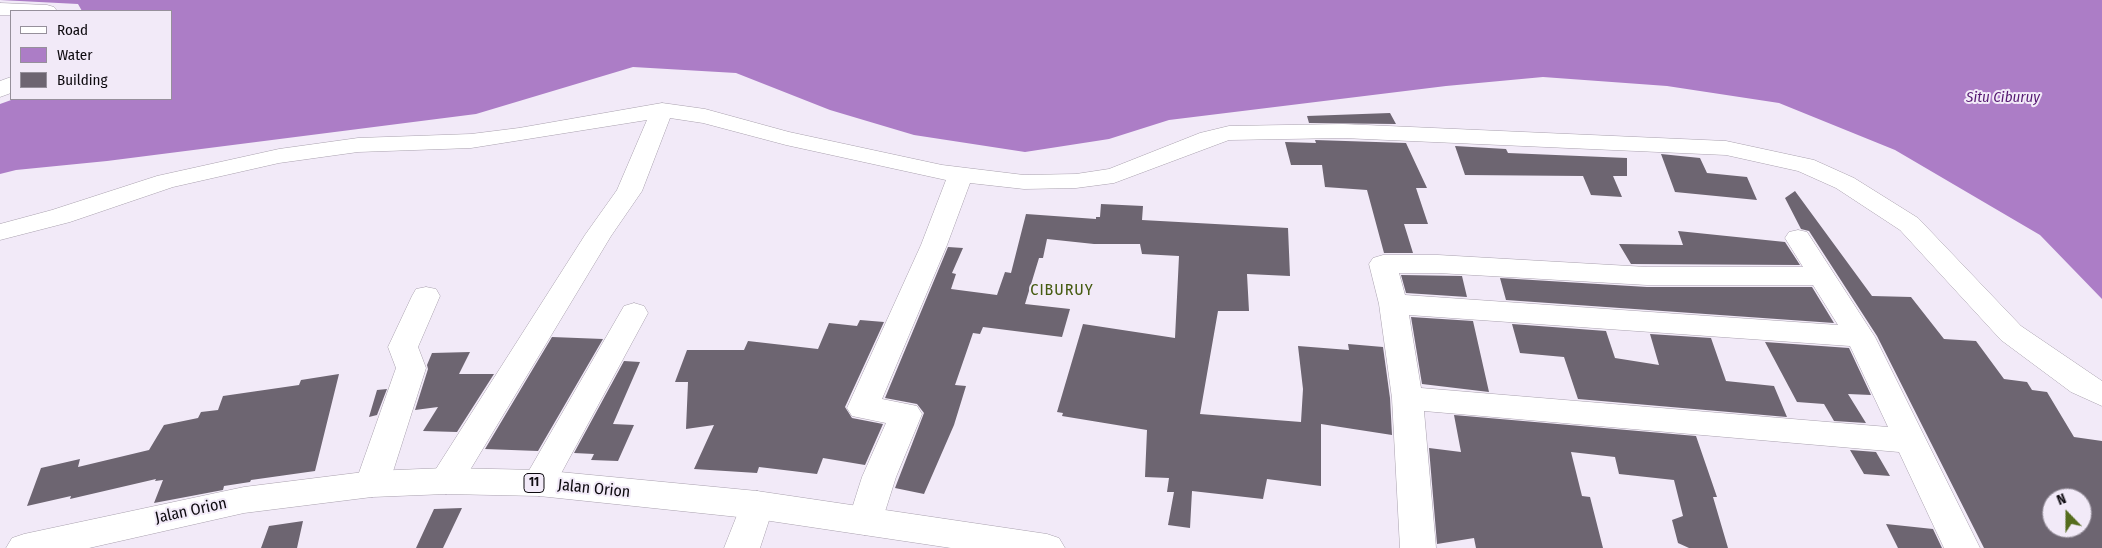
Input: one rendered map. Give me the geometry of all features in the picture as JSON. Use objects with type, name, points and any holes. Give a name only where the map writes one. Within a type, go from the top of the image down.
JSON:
[{"type":"main road","points":[[0,9],[24,10]]},
{"type":"main road","points":[[446,481],[593,243],[630,191],[662,110]]},
{"type":"main road","points":[[0,232],[61,216],[166,180],[279,156],[358,145],[462,141],[519,135],[662,110],[705,116],[786,138],[961,174],[1024,182],[1076,181],[1114,176],[1208,138],[1229,133],[1343,131],[1726,148],[1805,165],[1845,183],[1909,224],[2011,333],[2082,384],[2102,396]]},
{"type":"main road","points":[[864,521],[879,477],[906,414],[863,408],[934,245],[961,174]]},
{"type":"main road","points":[[1798,238],[1860,338],[1962,548]]},
{"type":"main road","points":[[1418,548],[1408,398],[1393,304],[1384,272],[1383,265],[1385,263],[1438,264],[1647,276],[1820,276]]},
{"type":"main road","points":[[372,484],[411,368],[402,347],[426,296]]},
{"type":"main road","points":[[1393,304],[1860,338]]},
{"type":"main road","points":[[539,483],[634,313]]},
{"type":"main road","points":[[1408,398],[1911,441]]},
{"type":"main road","name":"Jalan Orion","points":[[24,548],[244,500],[372,484],[446,481],[539,483],[757,505],[1047,548]]},
{"type":"main road","points":[[742,548],[757,505]]},
{"type":"water","name":"Situ Ciburuy","points":[[0,0],[2102,0],[2102,299],[2040,235],[1895,150],[1779,103],[1667,86],[1543,77],[1446,86],[1169,120],[1109,139],[1025,152],[914,135],[830,110],[736,73],[633,67],[476,114],[107,161],[16,170],[0,174],[0,104],[11,100],[172,100],[172,10],[81,10],[78,4]]},
{"type":"building","points":[[1390,113],[1396,124],[1309,123],[1307,116]]},
{"type":"building","points":[[1315,140],[1406,143],[1427,188],[1416,188],[1428,224],[1404,224],[1413,253],[1384,253],[1367,190],[1325,187],[1322,165],[1291,165],[1285,142],[1316,143]]},
{"type":"building","points":[[1455,146],[1506,149],[1508,153],[1627,158],[1627,176],[1613,176],[1622,197],[1591,195],[1583,176],[1465,175]]},
{"type":"building","points":[[1661,154],[1700,158],[1707,173],[1747,177],[1757,200],[1675,192]]},
{"type":"building","points":[[1795,191],[1872,296],[1911,297],[1944,339],[1976,341],[2004,379],[2027,382],[2032,390],[2047,392],[2074,437],[2102,441],[2102,548],[1984,548],[1877,336],[1809,231],[1801,229],[1785,198]]},
{"type":"building","points":[[1101,204],[1143,206],[1142,220],[1288,228],[1290,276],[1247,274],[1249,311],[1218,311],[1200,414],[1301,422],[1303,389],[1298,346],[1349,350],[1348,344],[1383,347],[1390,398],[1392,435],[1321,424],[1321,486],[1267,479],[1263,499],[1192,491],[1190,528],[1168,525],[1174,492],[1167,492],[1169,478],[1145,477],[1147,430],[1062,416],[1063,413],[1057,412],[1083,324],[1175,338],[1179,256],[1142,254],[1140,244],[1094,244],[1047,239],[1043,258],[1039,258],[1025,304],[1070,309],[1062,337],[983,327],[980,334],[973,333],[955,385],[966,386],[954,425],[924,494],[895,488],[924,413],[917,404],[885,398],[948,247],[963,248],[952,273],[956,274],[951,289],[997,295],[1005,272],[1011,273],[1026,214],[1096,219],[1096,217],[1100,217]]},
{"type":"building","points":[[1678,231],[1785,242],[1800,265],[1631,264],[1619,244],[1683,245]]},
{"type":"building","points":[[1401,275],[1462,276],[1467,297],[1406,293]]},
{"type":"building","points":[[1500,278],[1647,287],[1812,287],[1834,323],[1506,300]]},
{"type":"building","points":[[1411,317],[1473,321],[1489,392],[1422,384]]},
{"type":"building","points":[[860,320],[884,322],[845,407],[852,418],[883,424],[865,465],[823,458],[817,474],[759,467],[757,473],[694,469],[714,425],[686,429],[688,382],[675,382],[687,350],[744,350],[748,341],[818,349],[829,323],[857,326]]},
{"type":"building","points":[[1512,324],[1606,331],[1615,358],[1659,365],[1650,334],[1711,338],[1726,381],[1774,386],[1787,417],[1578,399],[1564,357],[1520,353]]},
{"type":"building","points":[[552,337],[603,339],[538,451],[485,449]]},
{"type":"building","points":[[1765,342],[1849,348],[1871,395],[1848,394],[1866,423],[1834,421],[1824,404],[1797,402]]},
{"type":"building","points":[[470,352],[459,374],[494,374],[457,432],[423,431],[438,407],[415,410],[432,353]]},
{"type":"building","points":[[624,361],[640,362],[613,424],[634,425],[618,461],[591,460],[594,454],[574,453]]},
{"type":"building","points":[[339,374],[315,471],[251,480],[250,482],[224,486],[223,490],[154,503],[163,480],[155,481],[156,479],[70,499],[71,496],[27,506],[41,468],[80,459],[78,467],[149,450],[164,425],[198,418],[201,412],[218,410],[223,396],[299,385],[301,380]]},
{"type":"building","points":[[387,389],[377,415],[369,417],[377,390]]},
{"type":"building","points":[[1454,415],[1696,436],[1717,497],[1713,497],[1728,548],[1689,548],[1678,543],[1672,520],[1683,516],[1674,480],[1619,474],[1615,457],[1571,452],[1582,496],[1590,497],[1603,548],[1476,548],[1474,538],[1437,544],[1429,448],[1461,452]]},
{"type":"building","points":[[1850,450],[1876,452],[1890,476],[1864,474]]},
{"type":"building","points":[[462,508],[443,548],[416,548],[434,509]]},
{"type":"building","points":[[303,521],[297,548],[261,548],[269,526]]},
{"type":"building","points":[[1886,524],[1933,529],[1942,548],[1898,548]]},
{"type":"district","name":"CIBURUY","points":[[1062,291]]}]
